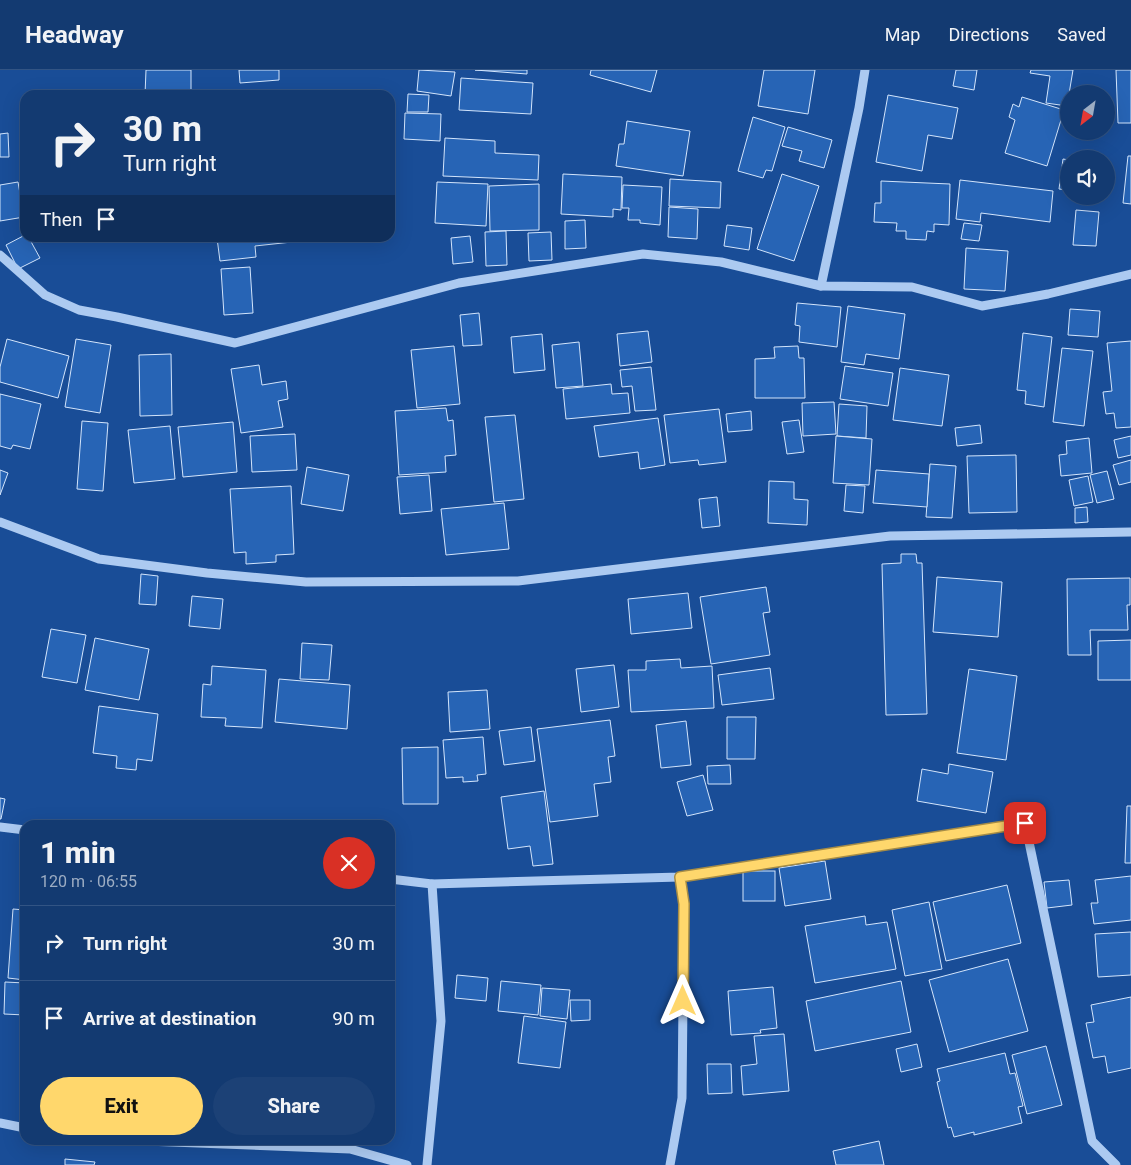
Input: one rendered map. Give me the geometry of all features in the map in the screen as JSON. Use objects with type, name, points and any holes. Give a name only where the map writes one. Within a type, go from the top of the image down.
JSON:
[{"type":"street","points":[[821,286],[860,108],[866,70]]},
{"type":"street","points":[[0,254],[46,295],[79,310],[235,343],[459,283],[642,254],[721,262],[821,286],[912,286],[982,306],[1048,294],[1131,274]]},
{"type":"street","points":[[0,522],[99,560],[207,573],[306,582],[518,581],[890,536],[1131,532]]},
{"type":"street","points":[[395,880],[432,884],[680,877],[1025,823],[1092,1141],[1116,1165]]},
{"type":"street","points":[[0,827],[20,829]]},
{"type":"street","points":[[670,1165],[682,1098],[684,904],[680,877]]},
{"type":"street","points":[[427,1165],[441,1021],[432,884]]},
{"type":"street","points":[[0,1123],[20,1127]]},
{"type":"street","points":[[248,1145],[350,1149],[407,1165]]},
{"type":"building","points":[[146,70],[191,70],[191,90],[145,90]]},
{"type":"building","points":[[239,70],[279,70],[279,80],[240,83]]},
{"type":"building","points":[[419,70],[455,72],[451,96],[417,91]]},
{"type":"building","points":[[475,70],[527,70],[527,74]]},
{"type":"building","points":[[591,70],[657,70],[651,92],[590,75]]},
{"type":"building","points":[[764,70],[815,70],[808,114],[758,106]]},
{"type":"building","points":[[956,70],[977,70],[974,90],[953,86]]},
{"type":"building","points":[[1031,70],[1073,70],[1070,85],[1060,85],[1060,105],[1046,103],[1050,76],[1030,73]]},
{"type":"building","points":[[1116,70],[1131,70],[1131,123],[1118,123]]},
{"type":"building","points":[[461,78],[533,83],[531,114],[459,110]]},
{"type":"building","points":[[408,94],[429,95],[428,112],[407,112]]},
{"type":"building","points":[[888,95],[958,108],[952,139],[928,135],[922,171],[876,162]]},
{"type":"building","points":[[1022,97],[1060,109],[1060,123],[1047,166],[1005,153],[1015,120],[1009,117],[1013,104],[1019,107]]},
{"type":"building","points":[[405,113],[441,114],[440,141],[404,139]]},
{"type":"building","points":[[753,117],[785,127],[772,171],[766,170],[763,178],[738,171]]},
{"type":"building","points":[[627,121],[690,131],[683,176],[616,166],[619,144],[624,144]]},
{"type":"building","points":[[788,127],[832,140],[824,168],[799,161],[802,151],[782,146]]},
{"type":"building","points":[[8,133],[9,157],[0,157],[0,134]]},
{"type":"building","points":[[445,138],[495,141],[495,153],[539,155],[538,180],[443,176]]},
{"type":"building","points":[[1128,156],[1131,156],[1131,204],[1123,203]]},
{"type":"building","points":[[563,174],[622,177],[621,210],[613,209],[613,217],[561,214]]},
{"type":"building","points":[[782,174],[819,186],[794,261],[757,249]]},
{"type":"building","points":[[670,179],[721,182],[720,208],[669,206]]},
{"type":"building","points":[[960,180],[1053,191],[1050,222],[981,213],[980,222],[956,219]]},
{"type":"building","points":[[881,181],[950,184],[949,225],[934,224],[934,232],[927,231],[926,240],[906,239],[906,231],[896,231],[897,223],[874,222],[875,203],[881,203]]},
{"type":"building","points":[[18,182],[20,218],[0,221],[0,185]]},
{"type":"building","points":[[437,182],[488,184],[486,226],[435,223]]},
{"type":"building","points":[[539,184],[539,230],[490,231],[489,186]]},
{"type":"building","points":[[623,185],[662,187],[660,225],[640,223],[640,220],[628,220],[629,208],[622,208]]},
{"type":"building","points":[[669,207],[698,209],[697,239],[668,237]]},
{"type":"building","points":[[1076,210],[1099,212],[1096,246],[1073,245]]},
{"type":"building","points":[[585,220],[586,248],[565,249],[565,221]]},
{"type":"building","points":[[964,223],[982,225],[979,241],[961,239]]},
{"type":"building","points":[[727,225],[752,228],[749,250],[724,246]]},
{"type":"building","points":[[506,231],[507,265],[486,266],[485,232]]},
{"type":"building","points":[[551,232],[552,260],[529,261],[528,233]]},
{"type":"building","points":[[470,236],[473,262],[453,264],[451,238]]},
{"type":"building","points":[[20,238],[20,242],[31,242],[40,258],[18,269],[6,245]]},
{"type":"building","points":[[218,242],[292,242],[255,246],[256,257],[220,261]]},
{"type":"building","points":[[966,248],[1008,251],[1005,291],[964,289]]},
{"type":"building","points":[[250,267],[253,313],[224,315],[221,269]]},
{"type":"building","points":[[797,303],[841,307],[837,347],[799,342],[800,326],[795,325]]},
{"type":"building","points":[[848,306],[905,314],[899,359],[866,354],[864,365],[841,362]]},
{"type":"building","points":[[1070,309],[1100,311],[1098,337],[1068,335]]},
{"type":"building","points":[[479,313],[482,345],[463,346],[460,315]]},
{"type":"building","points":[[648,331],[652,362],[620,366],[617,334]]},
{"type":"building","points":[[1023,333],[1052,337],[1044,407],[1025,404],[1026,391],[1017,390]]},
{"type":"building","points":[[542,334],[545,370],[514,373],[511,337]]},
{"type":"building","points":[[7,339],[69,356],[58,398],[0,382],[0,367]]},
{"type":"building","points":[[76,339],[111,345],[100,413],[65,407]]},
{"type":"building","points":[[1131,341],[1131,427],[1116,428],[1114,413],[1106,414],[1103,392],[1112,391],[1107,343]]},
{"type":"building","points":[[579,342],[583,386],[556,388],[552,345]]},
{"type":"building","points":[[454,346],[460,404],[417,408],[411,350]]},
{"type":"building","points":[[798,346],[799,358],[804,358],[805,398],[755,398],[755,359],[775,358],[774,347]]},
{"type":"building","points":[[1062,348],[1093,351],[1084,426],[1053,422]]},
{"type":"building","points":[[171,354],[172,415],[140,416],[139,355]]},
{"type":"building","points":[[259,365],[262,385],[286,381],[288,399],[278,401],[283,427],[241,433],[231,369]]},
{"type":"building","points":[[845,366],[893,373],[888,406],[840,399]]},
{"type":"building","points":[[651,367],[656,410],[635,411],[632,386],[622,387],[620,370]]},
{"type":"building","points":[[900,368],[949,375],[942,426],[893,420]]},
{"type":"building","points":[[611,384],[612,394],[628,393],[630,413],[566,419],[563,389]]},
{"type":"building","points":[[0,394],[41,404],[30,449],[13,445],[11,449],[0,446]]},
{"type":"building","points":[[834,402],[836,434],[803,436],[802,403]]},
{"type":"building","points":[[839,404],[867,406],[866,438],[837,436]]},
{"type":"building","points":[[446,408],[448,421],[453,420],[456,455],[445,456],[446,472],[399,475],[395,411]]},
{"type":"building","points":[[719,409],[726,462],[699,465],[698,460],[670,463],[664,415]]},
{"type":"building","points":[[751,411],[752,430],[728,432],[726,414]]},
{"type":"building","points":[[515,415],[524,499],[494,502],[485,417]]},
{"type":"building","points":[[658,418],[665,465],[640,469],[638,452],[599,457],[594,426]]},
{"type":"building","points":[[799,420],[804,452],[787,454],[782,422]]},
{"type":"building","points":[[82,421],[108,423],[103,491],[77,489]]},
{"type":"building","points":[[233,422],[237,472],[183,477],[178,427]]},
{"type":"building","points":[[980,425],[982,443],[957,446],[955,428]]},
{"type":"building","points":[[170,426],[175,479],[134,483],[128,430]]},
{"type":"building","points":[[295,434],[297,470],[252,472],[250,436]]},
{"type":"building","points":[[836,436],[872,439],[869,485],[833,483]]},
{"type":"building","points":[[1131,436],[1131,455],[1118,458],[1114,440]]},
{"type":"building","points":[[1089,438],[1092,473],[1061,476],[1059,455],[1067,454],[1066,441]]},
{"type":"building","points":[[1016,455],[1017,512],[969,513],[967,456]]},
{"type":"building","points":[[1131,460],[1131,482],[1119,485],[1113,465]]},
{"type":"building","points":[[930,464],[956,466],[952,518],[926,517]]},
{"type":"building","points":[[307,467],[349,475],[343,511],[301,504]]},
{"type":"building","points":[[0,470],[8,473],[0,495]]},
{"type":"building","points":[[876,470],[929,474],[927,507],[873,503]]},
{"type":"building","points":[[1107,471],[1114,499],[1097,503],[1090,475]]},
{"type":"building","points":[[429,475],[432,511],[400,514],[397,477]]},
{"type":"building","points":[[1088,476],[1093,502],[1074,506],[1069,480]]},
{"type":"building","points":[[769,481],[794,482],[794,499],[808,500],[807,525],[768,523]]},
{"type":"building","points":[[846,485],[865,486],[863,513],[844,511]]},
{"type":"building","points":[[291,486],[294,554],[276,555],[276,562],[246,564],[246,552],[234,553],[230,489]]},
{"type":"building","points":[[717,497],[720,526],[702,528],[699,499]]},
{"type":"building","points":[[504,503],[509,549],[446,555],[441,509]]},
{"type":"building","points":[[1087,507],[1088,522],[1075,523],[1075,508]]},
{"type":"building","points":[[901,554],[916,554],[917,563],[922,563],[927,714],[886,715],[882,564],[901,563]]},
{"type":"building","points":[[141,574],[158,576],[156,605],[139,604]]},
{"type":"building","points":[[937,577],[1002,582],[998,637],[933,632]]},
{"type":"building","points":[[1130,578],[1130,605],[1127,605],[1128,630],[1090,630],[1091,655],[1068,655],[1067,579]]},
{"type":"building","points":[[766,587],[770,612],[763,613],[770,655],[711,664],[700,597]]},
{"type":"building","points":[[688,593],[692,628],[631,634],[628,599]]},
{"type":"building","points":[[192,596],[223,599],[220,629],[189,626]]},
{"type":"building","points":[[51,629],[86,635],[77,683],[42,677]]},
{"type":"building","points":[[95,638],[149,649],[139,700],[85,690]]},
{"type":"building","points":[[1131,640],[1131,680],[1098,680],[1098,641]]},
{"type":"building","points":[[302,643],[332,645],[329,680],[300,679]]},
{"type":"building","points":[[680,659],[681,668],[712,666],[714,708],[631,712],[628,670],[646,670],[646,661]]},
{"type":"building","points":[[614,665],[619,707],[581,712],[576,669]]},
{"type":"building","points":[[212,666],[266,670],[262,728],[225,726],[226,718],[201,717],[203,684],[211,685]]},
{"type":"building","points":[[770,668],[774,699],[722,705],[718,675]]},
{"type":"building","points":[[969,669],[1017,676],[1006,760],[957,753]]},
{"type":"building","points":[[279,679],[350,685],[347,729],[275,722]]},
{"type":"building","points":[[487,690],[490,729],[450,732],[448,692]]},
{"type":"building","points":[[99,706],[158,714],[152,761],[137,759],[136,770],[116,768],[117,756],[93,753]]},
{"type":"building","points":[[727,717],[756,717],[755,759],[727,759]]},
{"type":"building","points":[[610,720],[615,756],[608,757],[611,782],[594,784],[598,816],[550,822],[537,729]]},
{"type":"building","points":[[686,721],[691,765],[661,768],[656,725]]},
{"type":"building","points":[[531,727],[535,761],[504,765],[499,731]]},
{"type":"building","points":[[483,737],[486,774],[477,775],[478,781],[463,782],[463,777],[446,778],[443,740]]},
{"type":"building","points":[[438,747],[438,804],[403,804],[402,748]]},
{"type":"building","points":[[949,764],[993,772],[986,813],[917,801],[922,769],[948,774]]},
{"type":"building","points":[[730,765],[731,784],[708,784],[707,766]]},
{"type":"building","points":[[703,775],[713,810],[687,816],[677,782]]},
{"type":"building","points":[[544,791],[553,864],[533,866],[530,846],[508,849],[501,797]]},
{"type":"building","points":[[0,798],[5,799],[1,819],[0,819]]},
{"type":"building","points":[[1127,806],[1131,806],[1131,863],[1125,863]]},
{"type":"building","points":[[825,861],[831,899],[785,906],[779,868]]},
{"type":"building","points":[[743,871],[775,871],[775,901],[743,901]]},
{"type":"building","points":[[1131,876],[1131,920],[1094,924],[1091,903],[1098,903],[1095,880]]},
{"type":"building","points":[[1069,880],[1072,905],[1047,908],[1044,882]]},
{"type":"building","points":[[1007,885],[1021,943],[946,961],[933,902]]},
{"type":"building","points":[[929,902],[942,969],[905,976],[892,910]]},
{"type":"building","points":[[13,909],[20,910],[20,979],[8,978]]},
{"type":"building","points":[[865,916],[866,925],[887,922],[896,969],[815,983],[805,926]]},
{"type":"building","points":[[1131,932],[1131,975],[1098,977],[1095,934]]},
{"type":"building","points":[[1008,959],[1028,1031],[949,1052],[929,980]]},
{"type":"building","points":[[457,975],[488,978],[486,1001],[455,998]]},
{"type":"building","points":[[501,981],[541,985],[538,1015],[498,1011]]},
{"type":"building","points":[[901,981],[911,1032],[815,1051],[806,1001]]},
{"type":"building","points":[[5,982],[20,983],[20,1015],[4,1014]]},
{"type":"building","points":[[773,987],[777,1028],[760,1030],[761,1033],[731,1035],[728,991]]},
{"type":"building","points":[[542,988],[570,990],[567,1019],[540,1016]]},
{"type":"building","points":[[1131,997],[1131,1068],[1108,1073],[1105,1056],[1093,1058],[1086,1023],[1094,1022],[1091,1005]]},
{"type":"building","points":[[570,1000],[590,1000],[590,1020],[571,1021]]},
{"type":"building","points":[[524,1016],[566,1022],[560,1068],[518,1063]]},
{"type":"building","points":[[784,1034],[789,1091],[743,1095],[741,1066],[757,1064],[754,1036]]},
{"type":"building","points":[[917,1044],[922,1067],[901,1072],[896,1049]]},
{"type":"building","points":[[1046,1046],[1062,1105],[1027,1114],[1012,1055]]},
{"type":"building","points":[[1005,1053],[1010,1074],[1015,1073],[1023,1106],[1018,1107],[1022,1123],[974,1135],[974,1132],[954,1137],[951,1127],[948,1128],[937,1082],[940,1081],[937,1069]]},
{"type":"building","points":[[707,1064],[731,1064],[732,1093],[708,1094]]},
{"type":"building","points":[[879,1141],[884,1165],[836,1165],[833,1151]]},
{"type":"building","points":[[65,1159],[95,1162],[94,1165],[65,1165]]},
{"type":"route","points":[[683,1001],[684,904],[680,877],[1025,823]]}]
